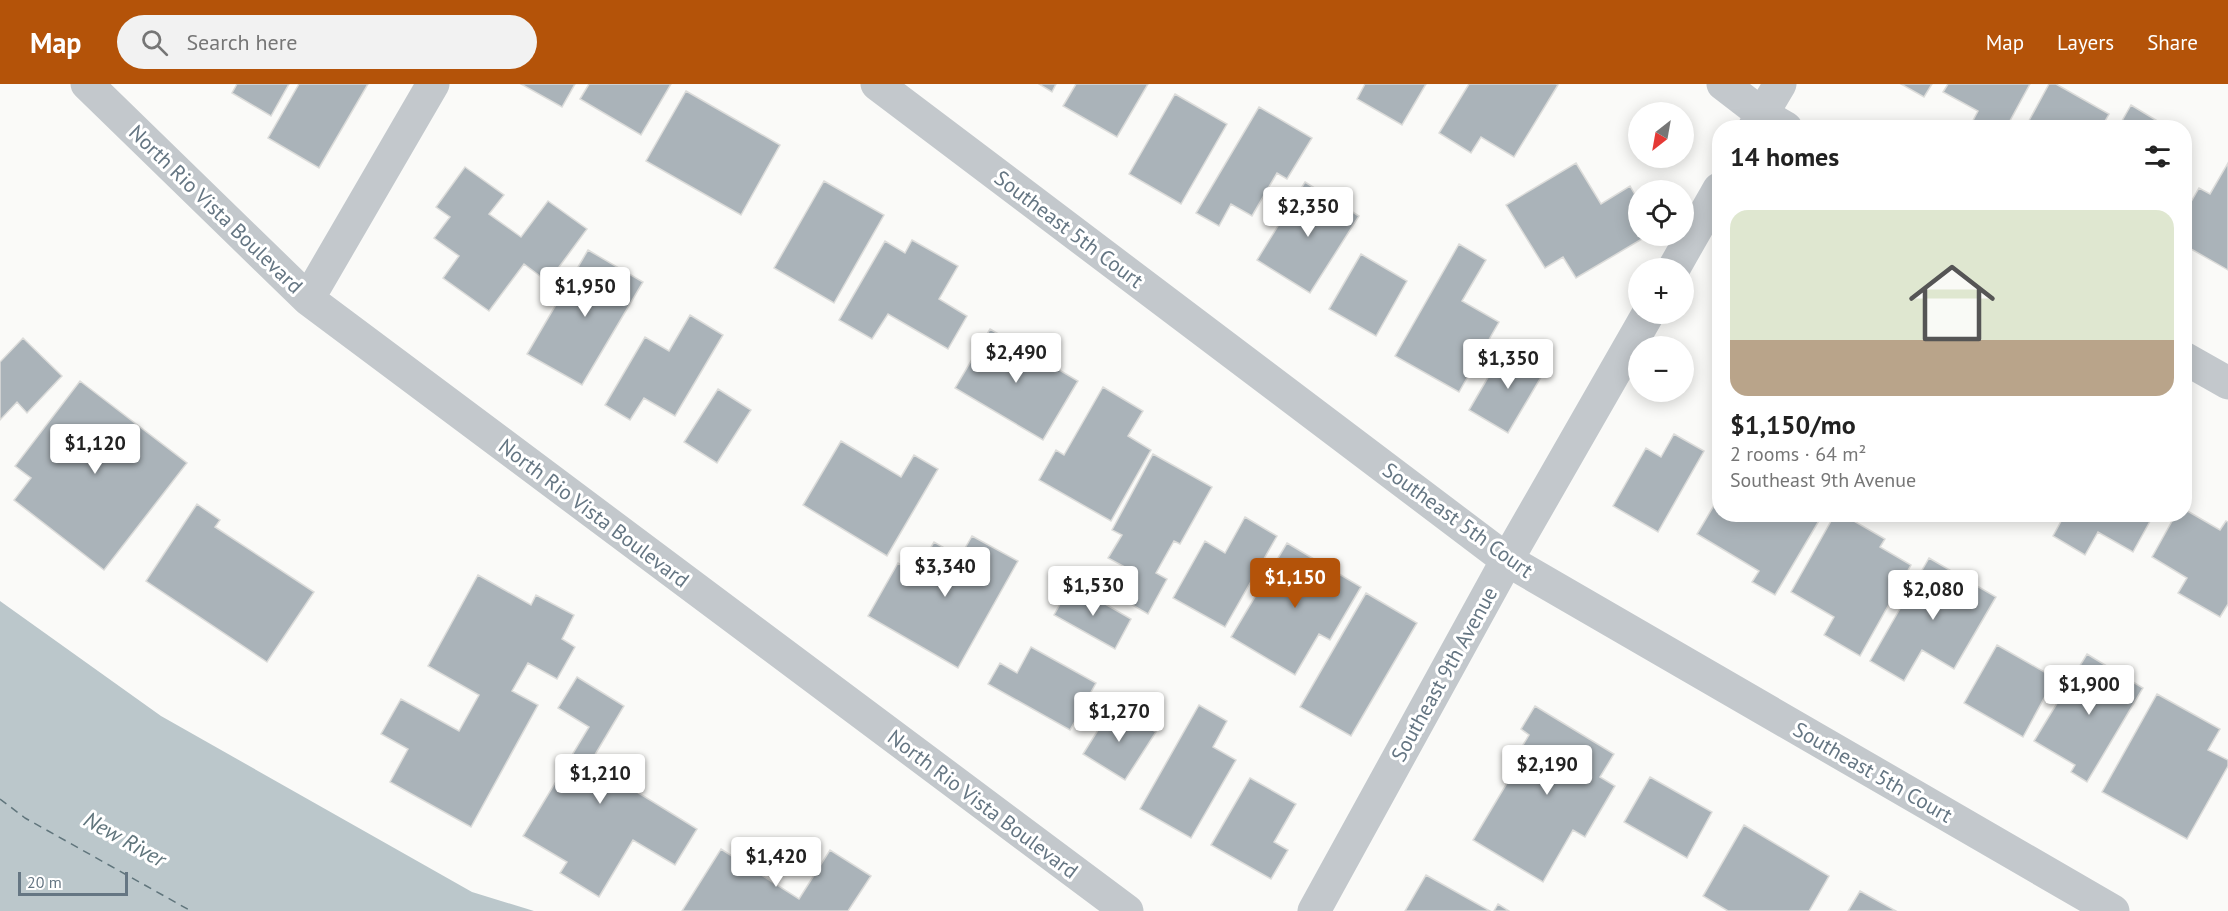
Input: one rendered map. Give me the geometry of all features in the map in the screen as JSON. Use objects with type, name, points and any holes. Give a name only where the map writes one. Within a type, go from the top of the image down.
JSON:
[{"type":"street","name":"North Rio Vista Boulevard","points":[[87,84],[309,299],[1127,911]]},
{"type":"street","points":[[309,299],[433,84]]},
{"type":"street","name":"Southeast 5th Court","points":[[876,84],[1507,560],[2113,911]]},
{"type":"street","points":[[1723,84],[1764,120]]},
{"type":"street","points":[[1768,120],[1780,84]]},
{"type":"street","points":[[1680,258],[1712,201]]},
{"type":"street","name":"Southeast 9th Avenue","points":[[1314,911],[1507,560],[1642,324]]},
{"type":"street","points":[[2192,363],[2228,383]]},
{"type":"water","name":"New River","points":[[0,601],[161,716],[472,892],[534,911],[0,911]]},
{"type":"building","points":[[237,84],[289,84],[271,116],[232,93]]},
{"type":"building","points":[[299,84],[368,84],[319,168],[268,138]]},
{"type":"building","points":[[521,84],[575,84],[562,107]]},
{"type":"building","points":[[589,84],[671,84],[641,135],[580,99]]},
{"type":"building","points":[[1039,84],[1056,84],[1052,92]]},
{"type":"building","points":[[1076,84],[1148,84],[1117,137],[1063,106]]},
{"type":"building","points":[[1365,84],[1426,84],[1402,125],[1357,99]]},
{"type":"building","points":[[1469,84],[1558,85],[1514,157],[1481,137],[1471,153],[1439,133]]},
{"type":"building","points":[[1901,84],[1932,84],[1924,97]]},
{"type":"building","points":[[1948,84],[2030,84],[2010,120],[1973,120],[1978,111],[1943,92]]},
{"type":"building","points":[[2049,84],[2056,84],[2109,114],[2106,120],[2029,120]]},
{"type":"building","points":[[686,91],[780,145],[741,215],[646,161]]},
{"type":"building","points":[[1175,94],[1227,124],[1181,204],[1129,174]]},
{"type":"building","points":[[2131,105],[2156,120],[2123,120]]},
{"type":"building","points":[[1259,107],[1312,138],[1287,179],[1277,173],[1252,216],[1231,204],[1219,226],[1196,213]]},
{"type":"building","points":[[1576,163],[1601,204],[1628,187],[1628,246],[1630,246],[1576,278],[1563,257],[1545,268],[1506,205]]},
{"type":"building","points":[[2228,163],[2228,270],[2192,250],[2192,200],[2199,188],[2210,194]]},
{"type":"building","points":[[465,167],[504,195],[489,214],[521,237],[548,201],[587,229],[548,282],[524,264],[489,311],[443,278],[459,256],[434,238],[450,217],[436,207]]},
{"type":"building","points":[[824,181],[884,215],[834,303],[774,268]]},
{"type":"building","points":[[1305,182],[1359,216],[1310,293],[1257,260]]},
{"type":"building","points":[[912,240],[958,266],[939,299],[967,316],[948,349],[888,314],[872,339],[839,320],[885,241],[905,253]]},
{"type":"building","points":[[1459,244],[1486,260],[1462,301],[1499,322],[1459,392],[1395,356]]},
{"type":"building","points":[[588,250],[643,282],[582,385],[527,354]]},
{"type":"building","points":[[1361,254],[1407,281],[1376,336],[1329,309]]},
{"type":"building","points":[[690,315],[723,335],[675,416],[644,398],[630,420],[605,405],[645,337],[669,351]]},
{"type":"building","points":[[990,329],[1078,381],[1043,440],[955,388]]},
{"type":"building","points":[[23,338],[62,376],[27,413],[17,402],[0,420],[0,362]]},
{"type":"building","points":[[1533,351],[1550,362],[1508,433],[1469,410],[1501,355],[1523,367]]},
{"type":"building","points":[[80,381],[187,463],[104,570],[14,500],[31,478],[15,466]]},
{"type":"building","points":[[1103,387],[1143,411],[1128,436],[1151,450],[1111,521],[1039,480],[1056,450],[1064,455]]},
{"type":"building","points":[[718,389],[751,410],[717,463],[684,442]]},
{"type":"building","points":[[1674,434],[1704,451],[1658,532],[1613,506],[1646,448],[1661,457]]},
{"type":"building","points":[[841,441],[901,477],[914,455],[938,469],[887,556],[803,505]]},
{"type":"building","points":[[1153,454],[1212,487],[1180,544],[1174,541],[1156,573],[1167,579],[1148,614],[1111,593],[1125,567],[1108,558],[1122,535],[1112,530]]},
{"type":"building","points":[[197,504],[220,520],[215,527],[314,592],[267,662],[146,581]]},
{"type":"building","points":[[1712,509],[1712,522],[1818,522],[1775,595],[1752,582],[1759,571],[1697,534]]},
{"type":"building","points":[[2192,514],[2220,530],[2226,521],[2228,522],[2228,604],[2220,617],[2178,593],[2187,578],[2152,557],[2172,522],[2192,522]]},
{"type":"building","points":[[1245,517],[1277,536],[1225,627],[1173,598],[1205,541],[1225,553]]},
{"type":"building","points":[[1830,522],[1856,522],[1885,539],[1880,547],[1911,565],[1860,656],[1824,635],[1834,617],[1791,592]]},
{"type":"building","points":[[2061,522],[2150,522],[2133,552],[2098,532],[2085,555],[2053,536]]},
{"type":"building","points":[[972,536],[1018,561],[958,668],[868,616],[898,563],[916,573],[934,542],[960,557]]},
{"type":"building","points":[[1287,543],[1361,587],[1330,640],[1319,634],[1295,675],[1231,637]]},
{"type":"building","points":[[1929,558],[1996,597],[1954,669],[1922,650],[1904,681],[1870,661]]},
{"type":"building","points":[[478,575],[531,605],[536,595],[574,615],[562,639],[575,647],[557,679],[528,663],[512,691],[538,705],[471,827],[390,782],[408,749],[381,734],[401,699],[459,731],[479,695],[428,666]]},
{"type":"building","points":[[1071,584],[1131,619],[1115,649],[1054,615]]},
{"type":"building","points":[[1366,593],[1417,623],[1351,736],[1300,707]]},
{"type":"building","points":[[1997,645],[2055,678],[2023,737],[1964,703]]},
{"type":"building","points":[[1031,647],[1096,683],[1070,730],[988,684],[1000,663],[1017,673]]},
{"type":"building","points":[[2087,654],[2143,688],[2087,782],[2071,772],[2075,765],[2034,741]]},
{"type":"building","points":[[577,677],[624,706],[590,763],[697,829],[675,865],[633,840],[599,897],[560,873],[567,862],[523,836],[589,727],[558,708]]},
{"type":"building","points":[[2157,694],[2220,729],[2208,750],[2228,760],[2228,766],[2187,839],[2102,792]]},
{"type":"building","points":[[1199,705],[1227,721],[1213,747],[1236,760],[1191,838],[1140,809]]},
{"type":"building","points":[[1113,706],[1156,732],[1125,780],[1083,754]]},
{"type":"building","points":[[1535,706],[1614,754],[1600,777],[1615,786],[1585,837],[1573,830],[1543,882],[1473,840],[1516,768],[1511,765],[1529,735],[1521,729]]},
{"type":"building","points":[[1650,777],[1712,812],[1687,858],[1624,822]]},
{"type":"building","points":[[1250,778],[1296,804],[1274,842],[1288,850],[1271,879],[1211,845]]},
{"type":"building","points":[[1744,825],[1829,876],[1809,911],[1728,911],[1703,896]]},
{"type":"building","points":[[721,849],[799,899],[830,850],[871,876],[848,911],[682,911]]},
{"type":"building","points":[[1426,875],[1490,911],[1405,911]]},
{"type":"building","points":[[1860,891],[1896,911],[1848,911]]},
{"type":"building","points":[[1498,904],[1509,911],[1494,911]]},
{"type":"ferry route","points":[[0,799],[25,818],[191,911]]}]
